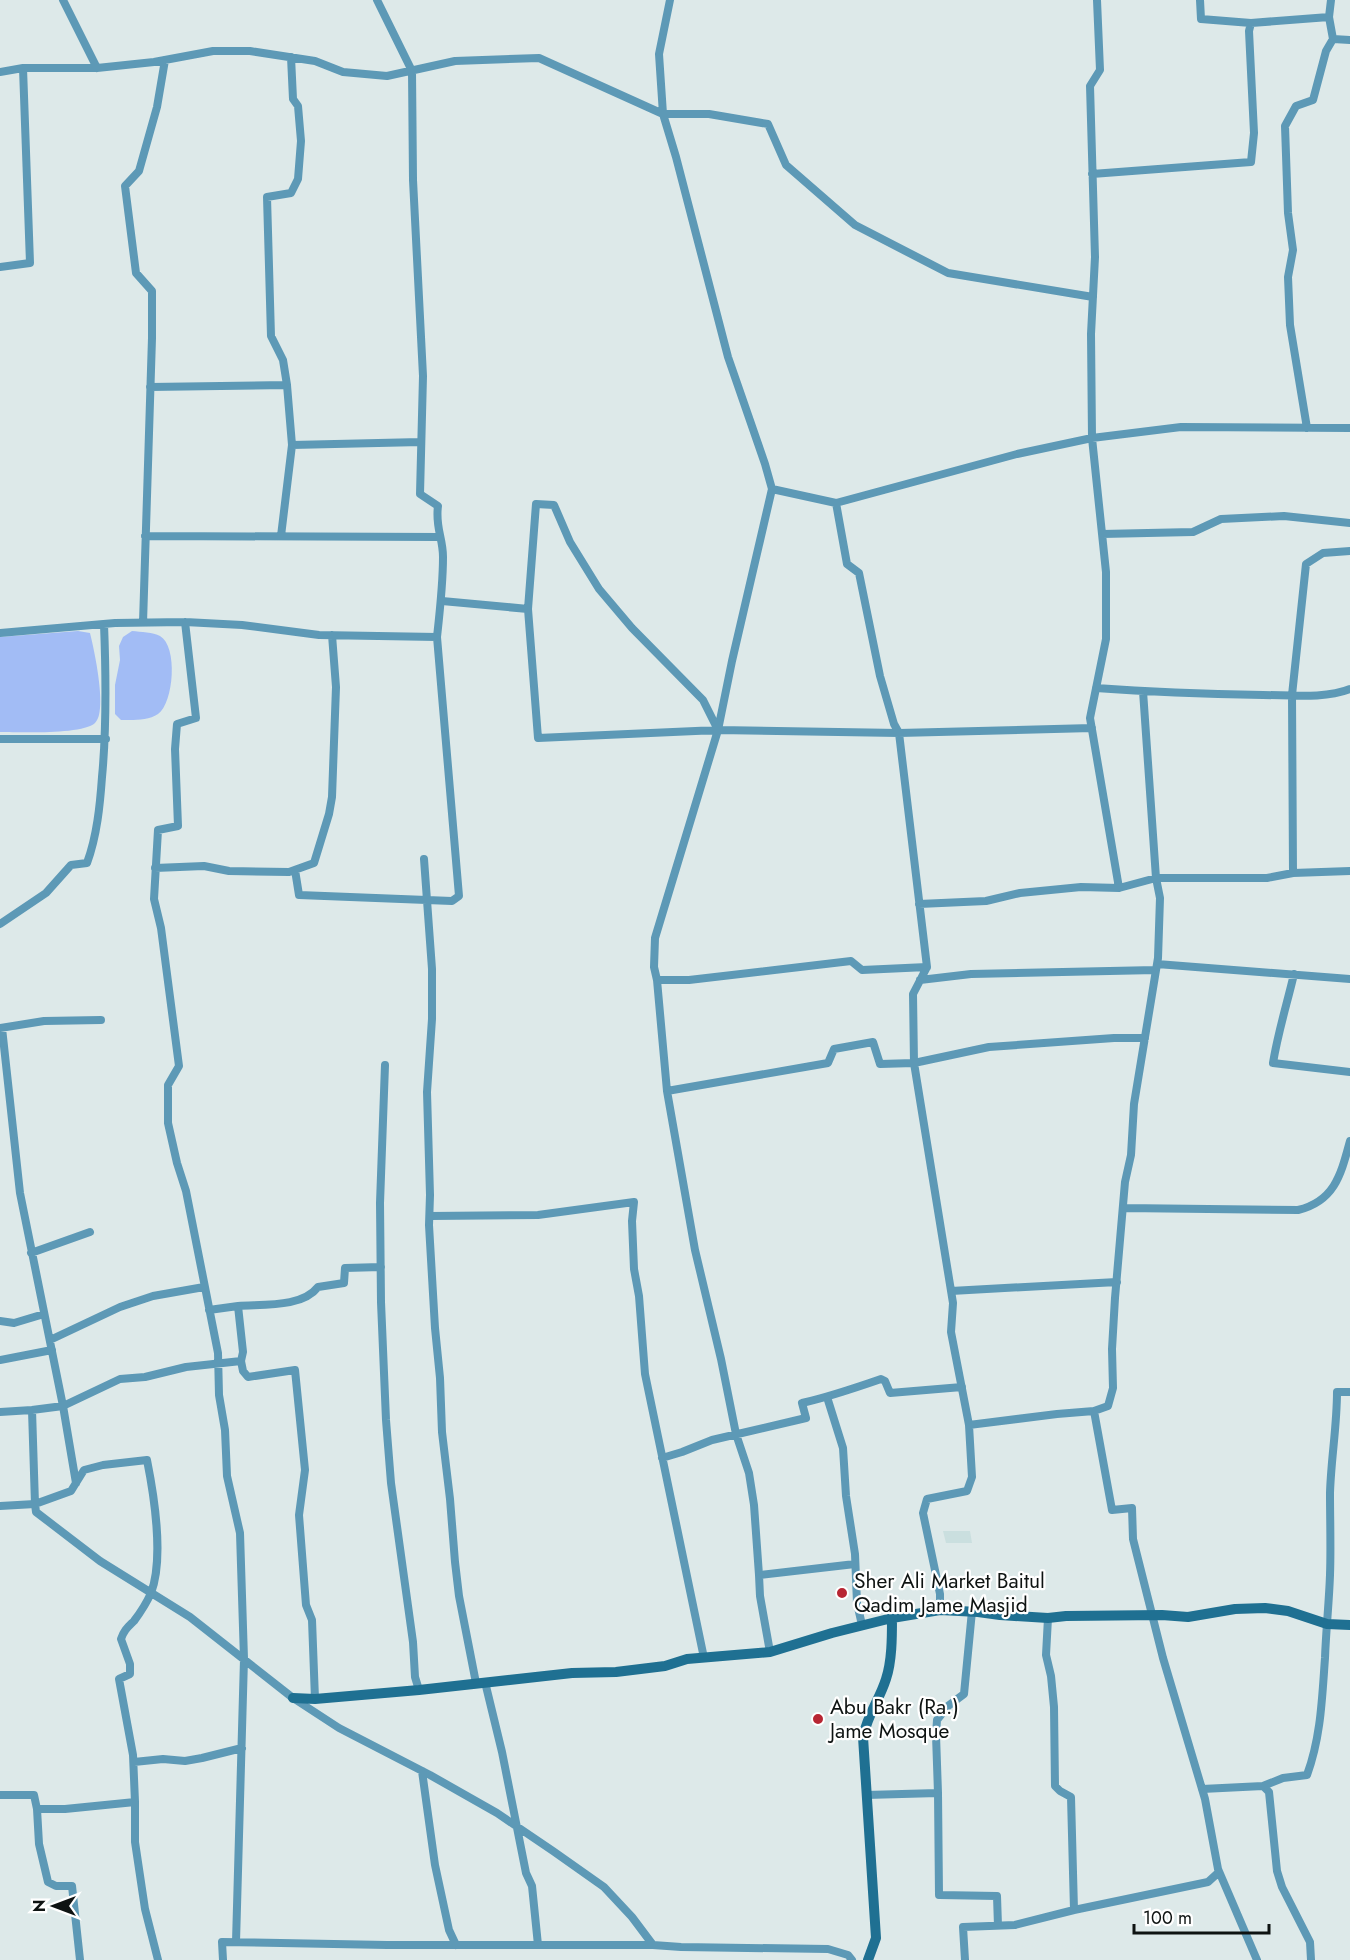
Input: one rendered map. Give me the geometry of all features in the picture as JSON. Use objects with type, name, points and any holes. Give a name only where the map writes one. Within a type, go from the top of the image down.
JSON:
[{"type":"street","points":[[63,0],[98,68]]},
{"type":"street","points":[[295,870],[299,895],[452,901],[459,896],[437,637],[442,601],[443,554],[436,519],[438,506],[420,494],[423,376],[413,180],[412,71],[377,0]]},
{"type":"street","points":[[670,0],[659,54],[663,114],[728,357],[772,489],[718,730],[655,938],[654,967],[667,1091],[695,1250],[736,1434],[749,1473],[754,1505],[760,1596],[770,1652]]},
{"type":"street","points":[[1097,0],[1100,70],[1090,86],[1095,257],[1091,334],[1092,438],[1106,572],[1106,639],[1090,718],[1119,888]]},
{"type":"street","points":[[1200,0],[1201,19],[1251,22],[1329,17]]},
{"type":"street","points":[[1307,428],[1290,325],[1288,277],[1293,250],[1288,213],[1285,126],[1296,106],[1313,100],[1326,51],[1334,39],[1329,17],[1331,0]]},
{"type":"street","points":[[1092,174],[1251,162],[1254,133],[1249,31],[1251,22]]},
{"type":"street","points":[[1334,39],[1350,40]]},
{"type":"street","points":[[0,72],[23,68],[98,68],[165,60],[213,51],[250,51],[315,61],[343,72],[387,76],[455,61],[539,58],[663,114],[709,114],[768,124],[786,165],[855,225],[948,273],[1093,297]]},
{"type":"street","points":[[281,536],[292,445],[283,360],[271,336],[267,197],[291,193],[298,179],[301,141],[298,106],[293,99],[291,57]]},
{"type":"street","points":[[143,623],[152,291],[136,273],[125,186],[139,171],[157,107],[165,60]]},
{"type":"street","points":[[0,267],[30,263],[23,68]]},
{"type":"street","points":[[150,387],[287,385]]},
{"type":"street","points":[[772,489],[836,503],[1017,454],[1092,438],[1181,427],[1350,428]]},
{"type":"street","points":[[292,445],[421,442]]},
{"type":"street","points":[[836,503],[847,564],[859,573],[880,676],[894,724],[899,733],[927,967],[913,994],[914,1063],[953,1303],[951,1332],[969,1425],[972,1477],[967,1491],[927,1499],[923,1513],[940,1594],[940,1610]]},
{"type":"street","points":[[718,730],[703,700],[632,628],[599,589],[570,542],[554,505],[536,504],[528,609],[538,738],[718,730],[899,733],[1092,728]]},
{"type":"street","points":[[1102,534],[1193,532],[1221,519],[1284,516],[1350,523]]},
{"type":"street","points":[[145,536],[440,537]]},
{"type":"street","points":[[1293,873],[1292,695],[1306,564],[1323,553],[1350,551]]},
{"type":"street","points":[[442,601],[528,609]]},
{"type":"street","points":[[185,622],[196,718],[177,724],[175,749],[178,825],[158,830],[154,899],[161,928],[179,1066],[168,1085],[168,1123],[186,1191],[218,1353],[219,1395],[225,1430],[227,1476],[240,1533],[244,1659],[236,1942]]},
{"type":"street","points":[[0,633],[104,624],[185,622],[242,625],[332,635],[437,637]]},
{"type":"street","points":[[0,924],[46,893],[71,865],[87,863],[100,805],[106,739],[107,686],[104,624]]},
{"type":"street","points":[[155,868],[204,866],[229,871],[263,873],[289,872],[314,863],[330,806],[336,687],[332,635]]},
{"type":"street","points":[[1096,688],[1292,695],[1339,693],[1350,689]]},
{"type":"street","points":[[969,1425],[1094,1411],[1108,1406],[1113,1388],[1112,1349],[1123,1208],[1131,1155],[1134,1104],[1156,967],[1160,898],[1156,878],[1143,691]]},
{"type":"street","points":[[0,739],[106,739]]},
{"type":"street","points":[[424,859],[432,969],[428,1092],[430,1216],[442,1432],[455,1562],[459,1596],[519,1828],[526,1873],[532,1886],[537,1945]]},
{"type":"street","points":[[919,904],[986,901],[1020,893],[1081,887],[1119,888],[1156,878],[1268,878],[1293,873],[1350,871]]},
{"type":"street","points":[[657,980],[689,980],[851,961],[862,970],[927,967]]},
{"type":"street","points":[[920,980],[971,974],[1156,967],[1350,979]]},
{"type":"street","points":[[1294,974],[1278,1032],[1273,1062],[1350,1072]]},
{"type":"street","points":[[76,1483],[63,1406],[20,1193],[1,1028],[44,1021],[101,1020]]},
{"type":"street","points":[[667,1091],[828,1063],[834,1049],[873,1042],[880,1064],[914,1063],[988,1047],[1144,1038]]},
{"type":"street","points":[[385,1065],[380,1203],[387,1438],[415,1677],[419,1690]]},
{"type":"street","points":[[1123,1208],[1298,1210],[1308,1208],[1322,1201],[1333,1189],[1342,1169],[1350,1141]]},
{"type":"street","points":[[430,1216],[537,1215],[634,1203],[632,1221],[634,1269],[639,1296],[645,1374],[704,1658]]},
{"type":"street","points":[[31,1253],[90,1232]]},
{"type":"street","points":[[209,1310],[298,1302],[315,1292],[318,1287],[344,1283],[345,1268],[381,1267]]},
{"type":"street","points":[[951,1291],[1117,1282]]},
{"type":"street","points":[[50,1340],[120,1307],[153,1296],[204,1287]]},
{"type":"street","points":[[238,1306],[243,1352],[241,1361],[243,1371],[248,1377],[295,1370],[304,1470],[299,1515],[306,1605],[312,1620],[315,1699]]},
{"type":"street","points":[[0,1320],[14,1323],[45,1314]]},
{"type":"street","points":[[0,1360],[52,1350]]},
{"type":"street","points":[[0,1412],[63,1406],[120,1379],[145,1377],[186,1366],[241,1361]]},
{"type":"street","points":[[662,1458],[703,1443],[806,1418],[802,1403],[881,1380],[885,1381],[890,1393],[962,1387]]},
{"type":"street","points":[[1202,1789],[1263,1786],[1282,1778],[1307,1775],[1320,1730],[1330,1574],[1330,1492],[1337,1392],[1350,1392]]},
{"type":"street","points":[[827,1397],[843,1448],[846,1496],[855,1554],[857,1603],[862,1625]]},
{"type":"street","points":[[32,1410],[36,1512],[100,1561],[190,1617],[293,1698],[339,1728],[422,1770],[497,1813],[604,1887],[632,1917],[653,1945]]},
{"type":"street","points":[[1094,1411],[1112,1510],[1132,1508],[1133,1539],[1184,1732],[1202,1789],[1219,1872],[1257,1960]]},
{"type":"street","points":[[0,1506],[36,1503],[71,1491],[84,1470],[103,1465],[147,1460],[155,1510],[156,1568],[151,1593],[134,1620],[124,1630],[121,1639],[130,1664],[130,1674],[119,1679],[134,1762],[135,1842],[145,1909],[158,1960]]},
{"type":"street","points":[[759,1575],[855,1564]]},
{"type":"street","points":[[293,1698],[315,1699],[572,1673],[616,1672],[665,1666],[687,1659],[770,1652],[862,1625],[940,1610],[1048,1618],[1066,1616],[1188,1617],[1235,1609],[1265,1608],[1288,1611],[1327,1624],[1350,1625]]},
{"type":"street","points":[[972,1611],[964,1694],[948,1706],[937,1720],[939,1894],[997,1896],[998,1926]]},
{"type":"street","points":[[868,1960],[876,1938],[864,1737],[866,1720],[879,1698],[889,1669],[892,1618]]},
{"type":"street","points":[[1048,1618],[1046,1655],[1054,1707],[1055,1786],[1071,1797],[1074,1910]]},
{"type":"street","points":[[134,1762],[194,1760],[242,1748]]},
{"type":"street","points":[[422,1770],[435,1865],[449,1930],[456,1945]]},
{"type":"street","points":[[1263,1786],[1269,1792],[1277,1871],[1282,1887],[1310,1942],[1311,1960]]},
{"type":"street","points":[[866,1795],[938,1793]]},
{"type":"street","points":[[0,1795],[34,1795],[39,1844],[48,1882],[56,1886],[72,1886],[80,1960]]},
{"type":"street","points":[[37,1809],[65,1809],[135,1802]]},
{"type":"street","points":[[965,1960],[963,1927],[1015,1925],[1074,1910],[1208,1882],[1219,1872]]},
{"type":"street","points":[[223,1960],[222,1942],[653,1945],[828,1949],[848,1955],[852,1960]]},
{"type":"shaded area","points":[[943,1531],[970,1531],[972,1543],[946,1543]]},
{"type":"water","points":[[78,631],[90,633],[97,666],[100,707],[99,717],[95,723],[88,727],[64,731],[0,732],[0,637]]},
{"type":"water","points":[[132,631],[157,635],[166,642],[170,651],[172,675],[168,699],[158,714],[145,719],[121,720],[115,714],[115,685],[120,660],[119,646],[123,637]]},
{"type":"place","name":"Sher Ali Market Baitul Qadim Jame Masjid","points":[[842,1593]]},
{"type":"place","name":"Abu Bakr (Ra.) Jame Mosque","points":[[818,1719]]}]
